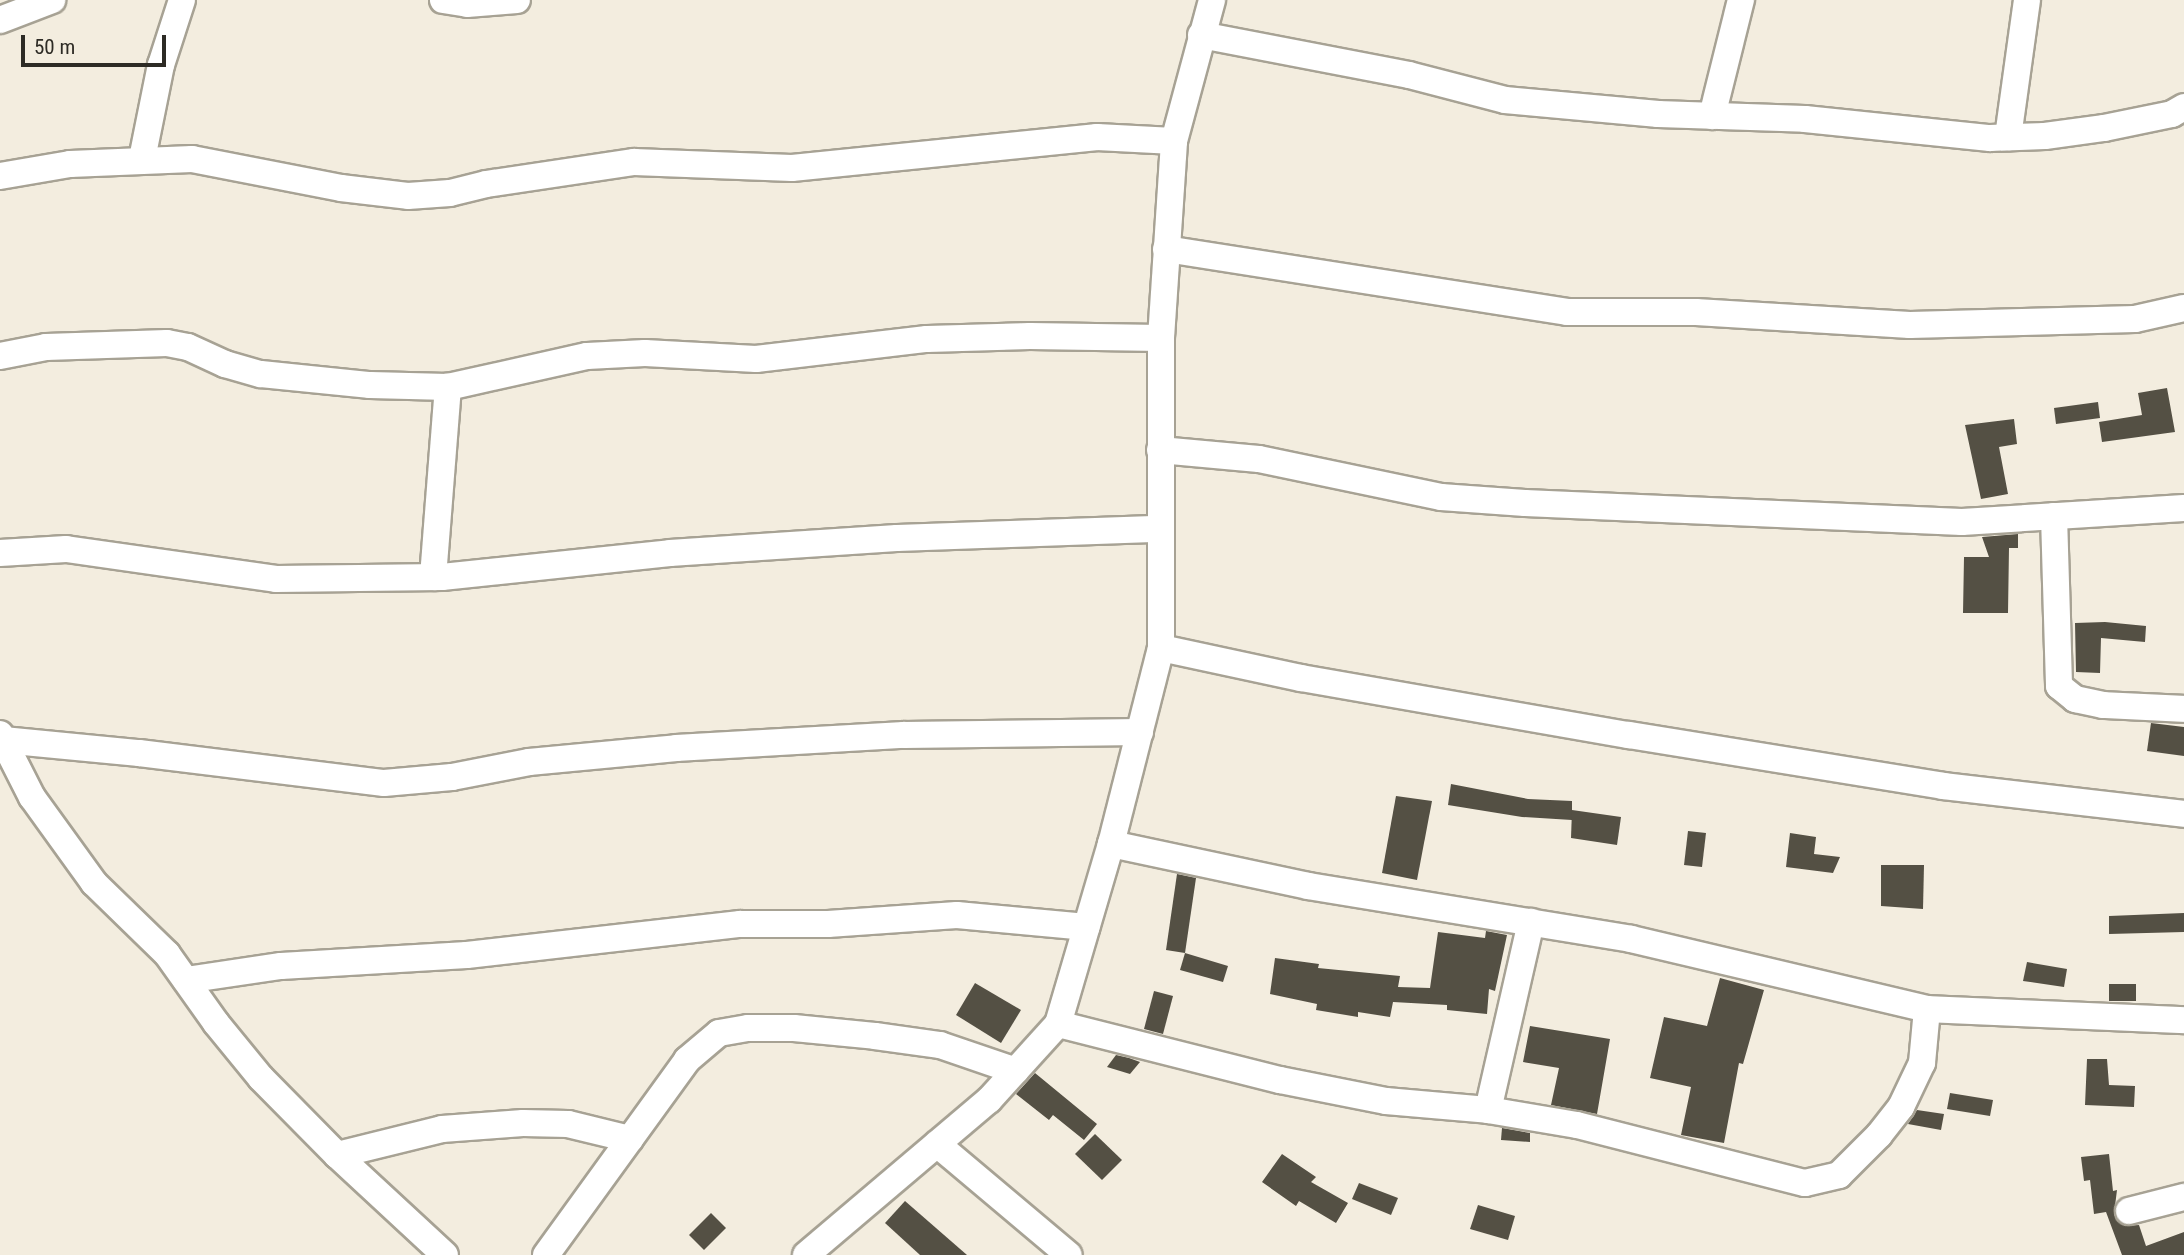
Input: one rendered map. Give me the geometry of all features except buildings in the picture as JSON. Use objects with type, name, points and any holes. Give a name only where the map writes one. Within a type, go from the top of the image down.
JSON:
[{"type":"street","points":[[0,20],[52,0]]},
{"type":"street","points":[[142,159],[161,65],[182,0]]},
{"type":"street","points":[[443,0],[467,4],[517,0]]},
{"type":"street","points":[[806,1255],[989,1100],[1058,1024],[1111,844],[1161,648],[1161,338],[1174,141],[1200,35],[1212,0]]},
{"type":"street","points":[[1712,116],[1741,0]]},
{"type":"street","points":[[2008,137],[2027,0]]},
{"type":"street","points":[[1200,35],[1409,75],[1505,100],[1712,116],[1805,119],[2008,137],[2045,136],[2104,128],[2172,114],[2184,107]]},
{"type":"street","points":[[0,176],[70,164],[192,159],[341,188],[408,196],[450,193],[486,184],[634,162],[792,168],[1097,137],[1174,141]]},
{"type":"street","points":[[1166,249],[1567,312],[1696,312],[1910,325],[2135,319],[2184,308]]},
{"type":"street","points":[[0,356],[46,347],[167,343],[188,346],[225,364],[261,374],[370,385],[448,387],[587,356],[645,352],[756,359],[927,339],[1030,336],[1161,338]]},
{"type":"street","points":[[433,577],[448,387]]},
{"type":"street","points":[[1160,450],[1259,459],[1455,498],[1631,509],[1962,522],[2184,508]]},
{"type":"street","points":[[2054,516],[2059,687],[2075,699],[2103,705],[2184,709]]},
{"type":"street","points":[[0,553],[66,549],[276,579],[433,577],[670,553],[883,539],[1160,529]]},
{"type":"street","points":[[1161,648],[1301,678],[1943,786],[2184,814]]},
{"type":"street","points":[[1,737],[384,783],[452,776],[529,762],[676,748],[904,735],[1140,732]]},
{"type":"street","points":[[1,737],[32,797],[94,883],[167,954],[216,1023],[261,1078],[337,1155],[445,1255]]},
{"type":"street","points":[[1111,844],[1308,886],[1631,939],[1927,1009],[2184,1020]]},
{"type":"street","points":[[186,980],[281,966],[467,954],[740,925],[828,924],[957,915],[1086,927]]},
{"type":"street","points":[[1488,1110],[1531,922]]},
{"type":"street","points":[[1058,1024],[1280,1080],[1373,1099],[1488,1110],[1577,1125],[1805,1183],[1839,1175],[1879,1135],[1901,1107],[1922,1063],[1927,1009]]},
{"type":"street","points":[[546,1255],[687,1060],[719,1033],[748,1028],[794,1028],[901,1040],[940,1045],[1016,1071]]},
{"type":"street","points":[[337,1155],[442,1129],[523,1123],[568,1125],[630,1139]]},
{"type":"street","points":[[937,1143],[1069,1255]]},
{"type":"street","points":[[2129,1211],[2184,1197]]}]
